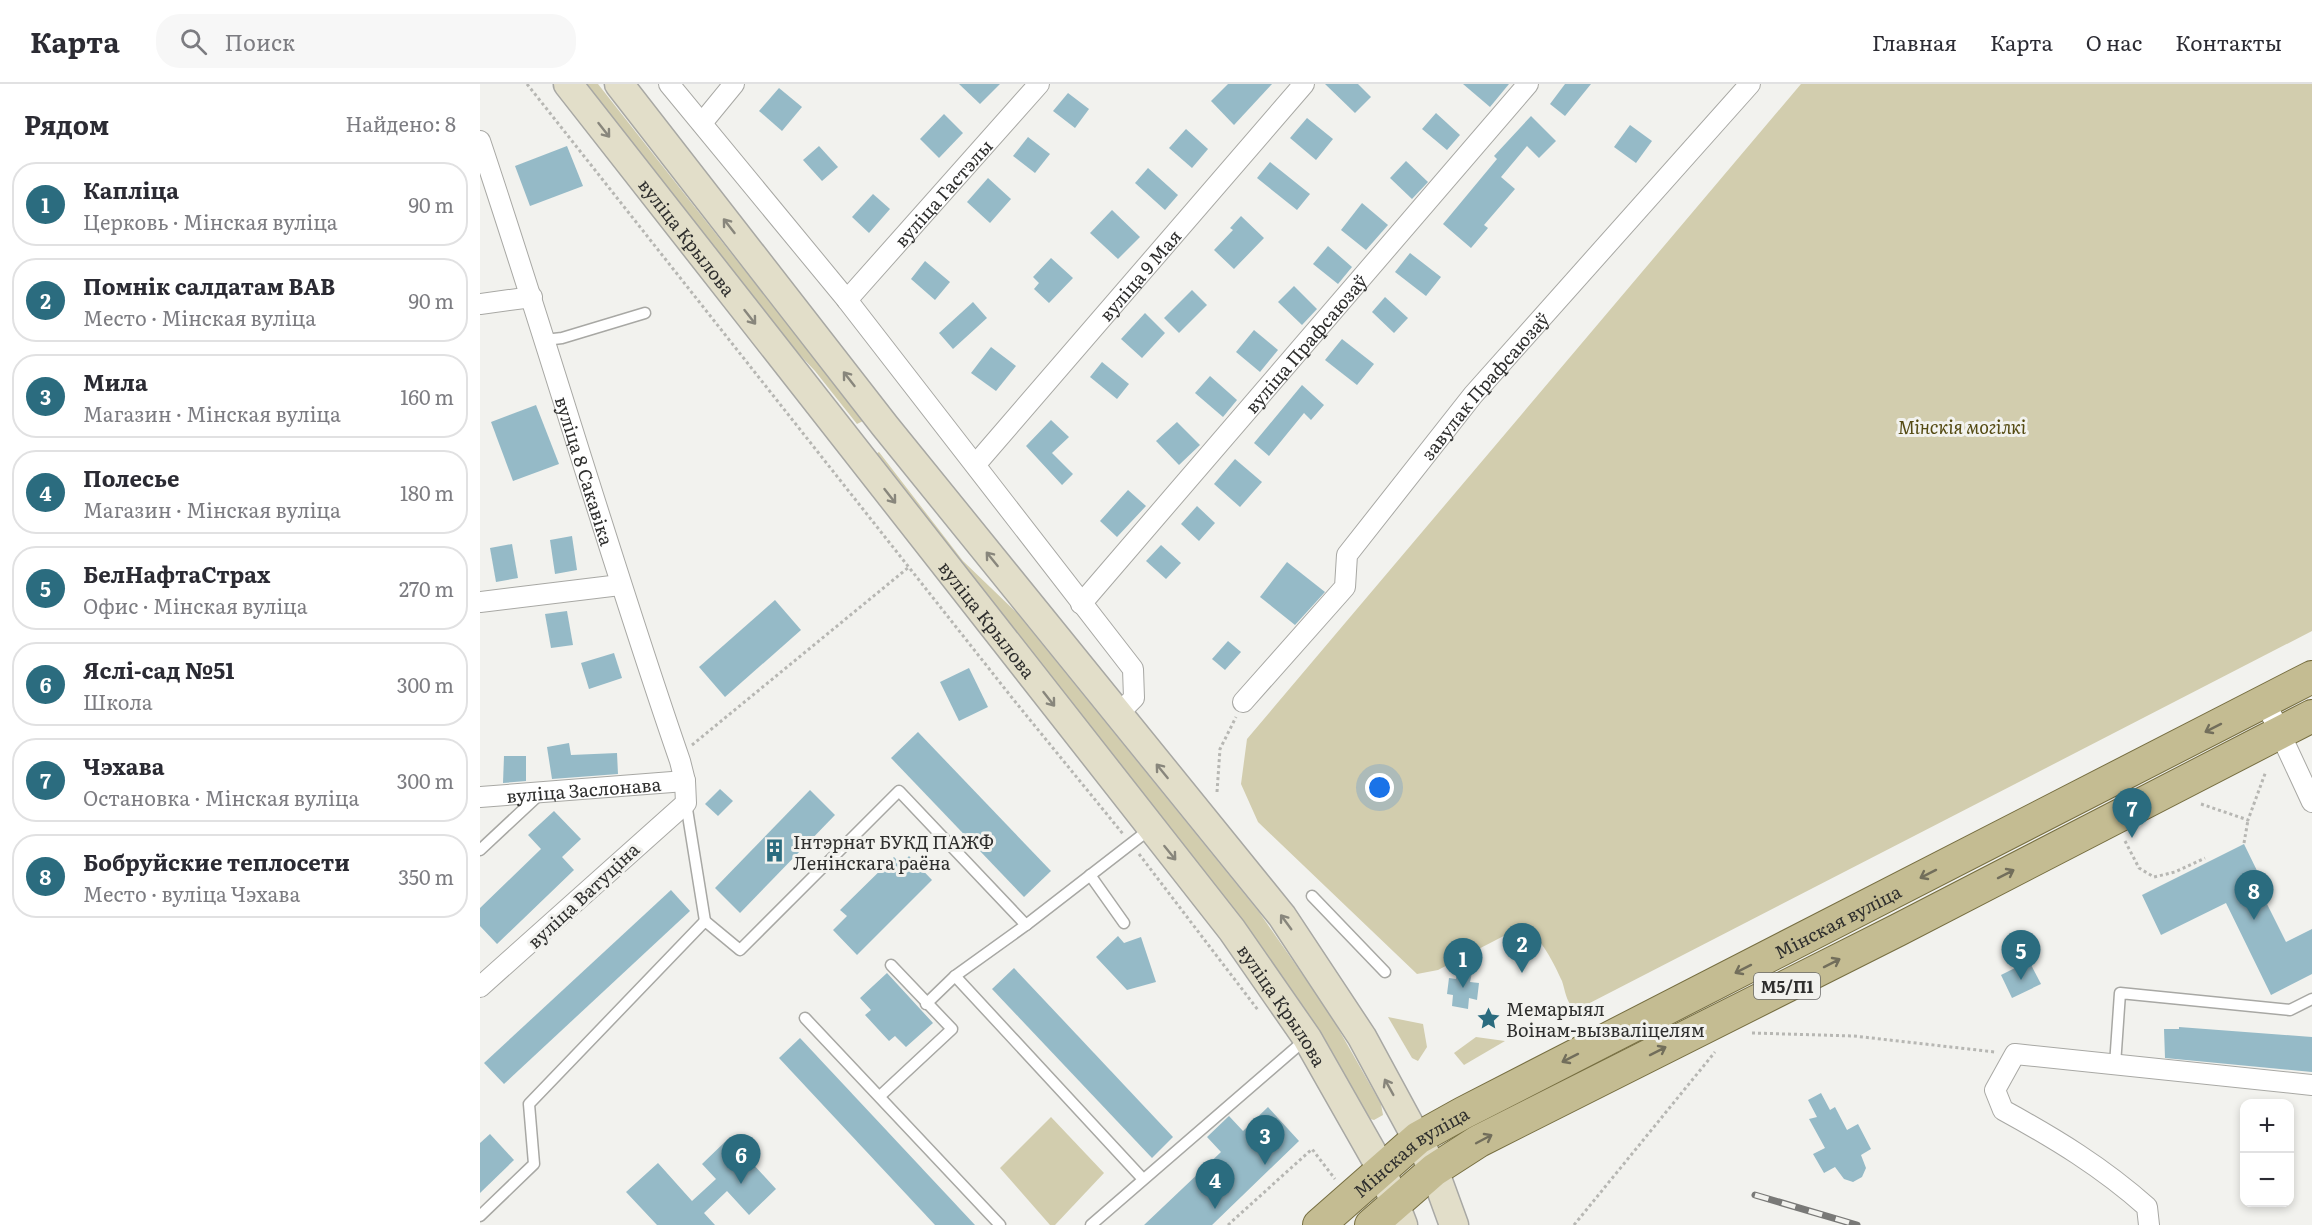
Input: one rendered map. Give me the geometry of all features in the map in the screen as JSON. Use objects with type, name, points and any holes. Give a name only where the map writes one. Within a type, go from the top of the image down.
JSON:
[{"type":"main road","name":"вуліца Крылова","points":[[568,84],[854,450],[1140,836],[1232,930],[1307,1038],[1382,1170],[1400,1214]]},
{"type":"main road","points":[[619,84],[885,426],[1282,916],[1362,1037],[1434,1170],[1454,1225]]},
{"type":"main road","points":[[854,450],[885,426]]},
{"type":"main road","name":"Мінская вуліца","points":[[1319,1225],[1418,1138],[2312,677]]},
{"type":"main road","name":"Мінская вуліца","points":[[1371,1225],[1400,1214],[1434,1170],[1479,1141],[2312,716]]},
{"type":"street","points":[[669,84],[847,300],[1133,669],[1134,698],[1117,715]]},
{"type":"street","points":[[702,123],[734,84]]},
{"type":"street","name":"вуліца Гастэлы","points":[[847,300],[1039,84]]},
{"type":"street","name":"вуліца 9 Мая","points":[[976,464],[1304,84]]},
{"type":"street","name":"вуліца Прафсаюзаў","points":[[1082,604],[1528,84]]},
{"type":"street","name":"завулак Прафсаюзаў","points":[[1243,702],[1345,587],[1347,555],[1473,394],[1750,84]]},
{"type":"street","name":"вуліца 8 Сакавіка","points":[[480,141],[532,297],[620,585],[676,752],[685,781],[686,803]]},
{"type":"street","points":[[480,304],[532,297]]},
{"type":"street","points":[[480,602],[620,585]]},
{"type":"street","points":[[2265,701],[2312,802]]},
{"type":"street","name":"вуліца Заслонава","points":[[480,797],[685,781]]},
{"type":"street","name":"вуліца Ватуціна","points":[[481,986],[686,803]]},
{"type":"street","points":[[2149,1225],[2147,1207],[2110,1174],[2054,1138],[2003,1110],[1995,1090],[2015,1054],[2312,1085]]},
{"type":"lane","points":[[545,340],[562,338],[645,313]]},
{"type":"lane","points":[[686,803],[705,921],[740,950],[899,791],[1026,925]]},
{"type":"lane","points":[[480,850],[541,793]]},
{"type":"lane","points":[[926,1004],[955,976],[1026,925],[1140,836]]},
{"type":"lane","points":[[1090,875],[1124,923]]},
{"type":"lane","points":[[1312,896],[1385,972]]},
{"type":"lane","points":[[480,1216],[534,1164],[529,1104],[705,921]]},
{"type":"lane","points":[[880,1096],[952,1029],[891,965]]},
{"type":"lane","points":[[955,976],[1142,1178]]},
{"type":"lane","points":[[2115,1065],[2120,993],[2290,1010],[2312,999]]},
{"type":"lane","points":[[805,1018],[1000,1225]]},
{"type":"lane","points":[[1091,1225],[1142,1178],[1307,1038]]},
{"type":"path","points":[[527,84],[909,567],[1140,836],[1261,1014]]},
{"type":"path","points":[[676,752],[698,742],[909,567]]},
{"type":"path","points":[[1217,792],[1220,749],[1243,702]]},
{"type":"path","points":[[2244,843],[2248,820],[2266,771]]},
{"type":"path","points":[[2201,804],[2248,820]]},
{"type":"path","points":[[2126,841],[2139,868],[2154,878],[2175,872],[2205,858]]},
{"type":"path","points":[[1752,1032],[1854,1036],[2015,1054]]},
{"type":"path","points":[[1574,1225],[1715,1052]]},
{"type":"path","points":[[1228,1225],[1312,1149],[1337,1182]]},
{"type":"green space","points":[[581,84],[598,84],[863,421],[857,424],[815,371],[767,320]]},
{"type":"green space","name":"Мінскія могілкі","points":[[1801,84],[2312,84],[2312,631],[1582,1007],[1573,1008],[1551,959],[1536,937],[1523,926],[1438,970],[1417,974],[1258,822],[1241,784],[1247,739]]},
{"type":"green space","points":[[879,452],[963,561],[1017,613],[1259,912],[1330,1014],[1381,1104],[1383,1115],[1374,1120],[1367,1118],[874,455]]},
{"type":"green space","points":[[1388,1017],[1423,1024],[1427,1047],[1418,1061],[1412,1058]]},
{"type":"green space","points":[[1476,1037],[1505,1041],[1464,1065],[1454,1053]]},
{"type":"green space","points":[[1051,1117],[1104,1173],[1055,1225],[1050,1225],[1000,1168]]},
{"type":"building","points":[[959,84],[1000,84],[980,104]]},
{"type":"building","points":[[1228,84],[1272,84],[1234,125],[1211,101]]},
{"type":"building","points":[[1325,84],[1358,84],[1371,97],[1355,113]]},
{"type":"building","points":[[1463,84],[1509,84],[1490,107]]},
{"type":"building","points":[[1565,84],[1591,84],[1565,116],[1550,104]]},
{"type":"building","points":[[779,88],[802,107],[782,131],[759,111]]},
{"type":"building","points":[[1068,93],[1089,109],[1075,128],[1053,111]]},
{"type":"building","points":[[1436,113],[1460,135],[1447,150],[1422,129]]},
{"type":"building","points":[[944,114],[963,133],[939,158],[920,139]]},
{"type":"building","points":[[1531,116],[1556,141],[1539,158],[1527,146],[1501,177],[1515,189],[1484,225],[1488,228],[1471,248],[1443,224],[1497,159],[1494,156]]},
{"type":"building","points":[[1307,118],[1333,139],[1316,160],[1290,138]]},
{"type":"building","points":[[1630,125],[1652,141],[1636,163],[1614,147]]},
{"type":"building","points":[[1186,129],[1208,149],[1192,168],[1169,148]]},
{"type":"building","points":[[1028,137],[1050,154],[1035,173],[1013,156]]},
{"type":"building","points":[[567,146],[583,186],[530,206],[515,166]]},
{"type":"building","points":[[819,146],[838,167],[822,181],[803,160]]},
{"type":"building","points":[[1406,161],[1428,182],[1412,199],[1390,178]]},
{"type":"building","points":[[1270,162],[1310,194],[1297,210],[1257,178]]},
{"type":"building","points":[[1148,168],[1178,195],[1165,210],[1135,183]]},
{"type":"building","points":[[988,178],[1011,199],[990,223],[967,202]]},
{"type":"building","points":[[873,194],[890,209],[869,233],[852,217]]},
{"type":"building","points":[[1362,203],[1388,225],[1366,250],[1341,230]]},
{"type":"building","points":[[1112,210],[1140,237],[1118,259],[1090,233]]},
{"type":"building","points":[[1241,216],[1264,238],[1234,269],[1214,250],[1233,230],[1230,228]]},
{"type":"building","points":[[1328,246],[1352,267],[1338,284],[1313,264]]},
{"type":"building","points":[[1410,253],[1441,277],[1426,296],[1395,272]]},
{"type":"building","points":[[1051,258],[1073,278],[1049,303],[1034,289],[1039,283],[1033,277]]},
{"type":"building","points":[[925,261],[950,282],[935,300],[911,279]]},
{"type":"building","points":[[1294,286],[1317,309],[1302,325],[1278,302]]},
{"type":"building","points":[[1192,290],[1207,305],[1179,333],[1164,318]]},
{"type":"building","points":[[1385,297],[1408,318],[1394,333],[1372,312]]},
{"type":"building","points":[[973,302],[987,318],[953,349],[939,333]]},
{"type":"building","points":[[1145,313],[1165,333],[1142,358],[1121,339]]},
{"type":"building","points":[[1254,330],[1278,350],[1260,372],[1236,352]]},
{"type":"building","points":[[1342,339],[1374,364],[1357,385],[1325,360]]},
{"type":"building","points":[[991,347],[1016,366],[996,391],[971,373]]},
{"type":"building","points":[[1102,362],[1129,384],[1117,399],[1090,377]]},
{"type":"building","points":[[1210,376],[1237,400],[1223,417],[1195,393]]},
{"type":"building","points":[[1302,385],[1324,405],[1311,420],[1304,413],[1269,456],[1254,443]]},
{"type":"building","points":[[536,405],[559,464],[513,481],[491,422]]},
{"type":"building","points":[[1051,420],[1069,437],[1052,453],[1073,474],[1062,485],[1026,446]]},
{"type":"building","points":[[1177,422],[1200,445],[1179,465],[1156,441]]},
{"type":"building","points":[[1235,459],[1262,482],[1240,507],[1214,484]]},
{"type":"building","points":[[1128,490],[1146,506],[1117,537],[1100,521]]},
{"type":"building","points":[[1197,506],[1215,523],[1199,541],[1181,524]]},
{"type":"building","points":[[572,536],[577,570],[555,574],[550,540]]},
{"type":"building","points":[[512,544],[518,578],[496,582],[490,548]]},
{"type":"building","points":[[1161,545],[1181,563],[1166,579],[1146,561]]},
{"type":"building","points":[[1287,562],[1325,592],[1295,625],[1260,597]]},
{"type":"building","points":[[775,600],[801,630],[725,697],[699,667]]},
{"type":"building","points":[[567,611],[573,645],[551,648],[545,614]]},
{"type":"building","points":[[1228,641],[1241,652],[1225,670],[1212,659]]},
{"type":"building","points":[[614,653],[622,678],[589,689],[581,663]]},
{"type":"building","points":[[969,668],[988,707],[959,721],[940,682]]},
{"type":"building","points":[[918,732],[1051,871],[1024,897],[891,758]]},
{"type":"building","points":[[569,743],[571,755],[617,753],[618,774],[552,779],[547,747]]},
{"type":"building","points":[[504,756],[526,756],[526,781],[503,783]]},
{"type":"building","points":[[720,789],[733,801],[718,816],[705,804]]},
{"type":"building","name":"Інтэрнат БУКД ПАЖФ Ленінскага раёна","points":[[810,790],[835,815],[740,913],[715,888]]},
{"type":"building","points":[[554,811],[581,839],[562,857],[574,870],[497,944],[480,926],[480,908],[541,849],[528,835]]},
{"type":"building","points":[[2244,844],[2265,887],[2260,890],[2286,942],[2312,929],[2312,974],[2271,995],[2226,903],[2161,935],[2142,895]]},
{"type":"building","points":[[909,856],[932,880],[857,955],[833,930],[847,916],[840,910],[894,857],[901,864]]},
{"type":"building","points":[[671,890],[690,911],[504,1084],[484,1063]]},
{"type":"building","points":[[1118,936],[1124,943],[1141,937],[1156,982],[1127,990],[1096,957]]},
{"type":"building","points":[[2029,961],[2041,984],[2012,998],[2001,975]]},
{"type":"building","points":[[1014,968],[1173,1137],[1152,1158],[992,989]]},
{"type":"building","points":[[1457,970],[1472,973],[1470,982],[1479,983],[1477,1000],[1469,998],[1468,1009],[1452,1006],[1453,995],[1447,994],[1449,978],[1456,979]]},
{"type":"building","points":[[887,973],[933,1023],[906,1047],[895,1036],[889,1041],[865,1015],[871,1010],[860,998]]},
{"type":"building","points":[[2179,1027],[2312,1037],[2312,1072],[2165,1058],[2164,1029],[2179,1029]]},
{"type":"building","points":[[800,1038],[975,1225],[935,1225],[779,1058]]},
{"type":"building","points":[[1821,1093],[1830,1110],[1835,1107],[1847,1130],[1858,1124],[1871,1149],[1861,1155],[1866,1168],[1862,1177],[1853,1182],[1844,1179],[1835,1167],[1824,1173],[1813,1154],[1825,1148],[1809,1119],[1817,1117],[1808,1100]]},
{"type":"building","points":[[1268,1107],[1299,1141],[1212,1225],[1144,1225],[1221,1152],[1207,1137],[1229,1116],[1243,1131]]},
{"type":"building","points":[[490,1134],[514,1160],[480,1193],[480,1143]]},
{"type":"building","points":[[729,1138],[776,1189],[749,1215],[727,1191],[704,1213],[715,1225],[657,1225],[626,1192],[658,1163],[692,1201],[716,1179],[702,1164]]},
{"type":"railway","points":[[1755,1195],[1857,1225]]},
{"type":"place","name":"Чэхава","points":[[2132,838]]},
{"type":"place","name":"Інтэрнат БУКД ПАЖФ Ленінскага раёна","points":[[775,851]]},
{"type":"place","name":"Бобруйские теплосети","points":[[2254,920]]},
{"type":"place","name":"Помнік салдатам ВАВ","points":[[1522,973]]},
{"type":"place","name":"БелНафтаСтрах","points":[[2021,980]]},
{"type":"place","name":"Капліца","points":[[1463,988]]},
{"type":"place","name":"Мемарыял Воінам-вызваліцелям","points":[[1488,1018]]},
{"type":"place","name":"Мила","points":[[1265,1165]]},
{"type":"place","name":"Яслі-сад №51","points":[[741,1184]]},
{"type":"place","name":"Полесье","points":[[1215,1209]]}]
